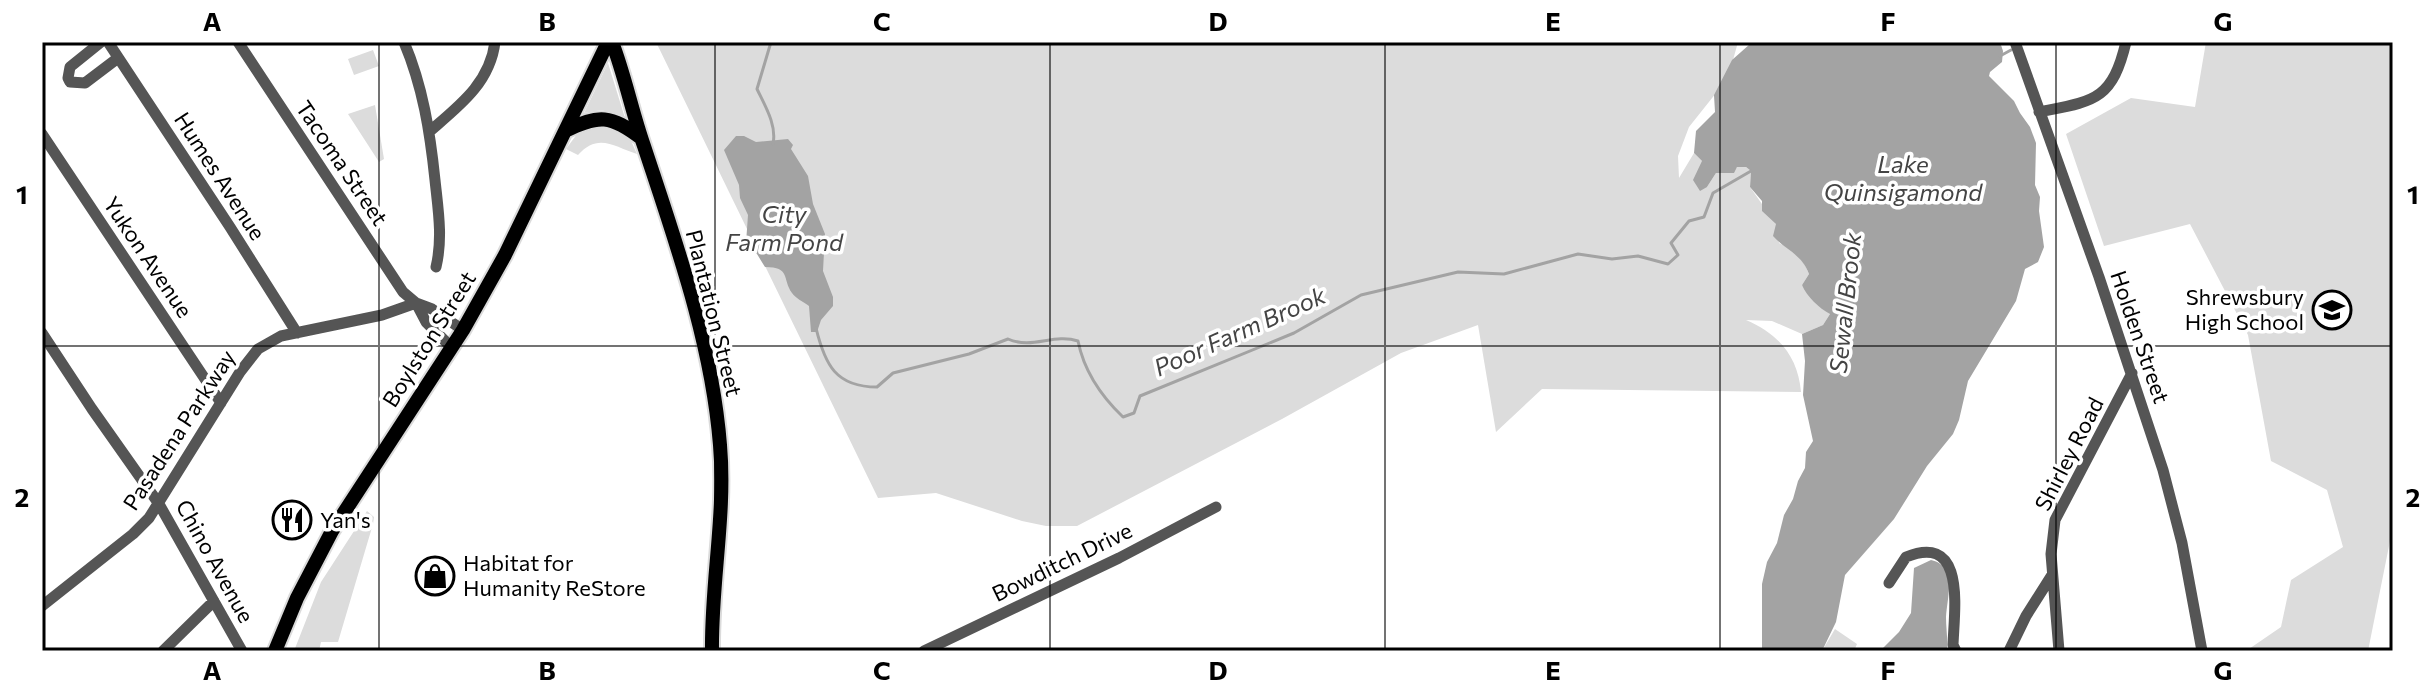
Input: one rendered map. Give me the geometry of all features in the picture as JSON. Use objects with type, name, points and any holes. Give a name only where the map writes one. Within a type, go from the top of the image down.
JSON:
[{"type":"main road","name":"Boylston Street","points":[[275,651],[314,563],[463,330],[505,255],[610,42]]},
{"type":"main road","name":"Plantation Street","points":[[610,42],[627,81],[641,138],[695,312],[718,419],[721,494],[713,587],[712,651]]},
{"type":"main road","points":[[565,131],[602,118],[617,121],[641,138]]},
{"type":"street","points":[[101,42],[74,62],[69,71],[70,82],[85,83],[118,58]]},
{"type":"street","name":"Humes Avenue","points":[[108,42],[297,333]]},
{"type":"street","name":"Tacoma Street","points":[[238,42],[403,292],[463,330]]},
{"type":"street","points":[[404,42],[430,131],[440,230],[436,267]]},
{"type":"street","points":[[430,131],[477,87],[489,66],[495,42]]},
{"type":"street","name":"Holden Street","points":[[2015,42],[2132,373],[2175,515],[2202,651]]},
{"type":"street","points":[[2039,112],[2089,101],[2106,91],[2126,42]]},
{"type":"street","name":"Yukon Avenue","points":[[42,134],[221,403]]},
{"type":"street","name":"Tacoma Street","points":[[416,303],[426,322],[451,347]]},
{"type":"street","name":"Pasadena Parkway","points":[[42,606],[133,534],[159,504],[246,363],[258,349],[274,339],[382,315],[416,303]]},
{"type":"street","name":"Chino Avenue","points":[[42,333],[159,504],[242,651]]},
{"type":"street","name":"Shirley Road","points":[[2059,651],[2051,545],[2055,520],[2132,373]]},
{"type":"street","name":"Bowditch Drive","points":[[924,651],[1119,558],[1216,507]]},
{"type":"street","points":[[1889,583],[1906,557],[1924,553],[1942,557],[1951,569],[1955,583],[1953,645],[1956,651]]},
{"type":"street","points":[[2009,651],[2026,616],[2053,575]]},
{"type":"street","points":[[163,651],[214,601]]},
{"type":"shaded area","points":[[656,42],[1738,42],[1728,78],[1689,127],[1678,156],[1679,178],[1694,153],[1702,161],[1707,187],[1716,173],[1733,173],[1737,167],[1746,167],[1751,171],[1750,187],[1776,224],[1779,243],[1797,256],[1807,269],[1809,274],[1802,285],[1830,314],[1823,325],[1802,334],[1772,321],[1746,320],[1768,332],[1785,348],[1796,368],[1801,392],[1542,389],[1496,432],[1478,325],[1401,353],[1077,526],[1046,526],[1022,521],[936,493],[878,498]]},
{"type":"shaded area","points":[[2206,42],[2393,42],[2393,502],[2391,536],[2368,651],[2246,651],[2281,627],[2291,580],[2343,547],[2327,490],[2271,461],[2248,335],[2190,224],[2104,246],[2066,134],[2131,98],[2195,107]]},
{"type":"shaded area","points":[[373,50],[379,66],[354,75],[348,59]]},
{"type":"shaded area","points":[[608,63],[625,118],[602,110],[584,113]]},
{"type":"shaded area","points":[[375,105],[384,159],[379,162],[348,114]]},
{"type":"shaded area","points":[[600,123],[628,134],[637,154],[607,143],[593,144],[578,155],[566,149],[580,130]]},
{"type":"shaded area","points":[[367,511],[374,517],[373,524],[338,642],[321,642],[319,651],[294,651],[321,582]]},
{"type":"shaded area","points":[[1835,629],[1857,644],[1854,651],[1822,651]]},
{"type":"water","name":"Lake Quinsigamond","points":[[2000,42],[2002,62],[1989,76],[2014,101],[2036,143],[2035,185],[2040,197],[2044,247],[2038,262],[2025,269],[2016,301],[1968,381],[1953,434],[1927,466],[1894,519],[1845,575],[1836,622],[1822,651],[1762,651],[1762,584],[1784,515],[1805,468],[1806,452],[1813,441],[1803,395],[1805,361],[1802,334],[1823,325],[1830,314],[1814,302],[1804,289],[1802,285],[1809,274],[1806,267],[1773,236],[1776,224],[1762,211],[1762,201],[1750,187],[1751,171],[1746,167],[1737,167],[1734,173],[1716,173],[1707,187],[1700,191],[1693,180],[1702,161],[1694,153],[1696,131],[1715,112],[1714,95],[1732,60],[1750,44]]},
{"type":"water","name":"City Farm Pond","points":[[736,136],[756,142],[788,139],[808,176],[813,204],[825,234],[823,271],[833,297],[833,306],[821,320],[817,332],[811,332],[809,306],[793,295],[782,272],[765,267],[746,243],[748,215],[724,150]]},
{"type":"water","points":[[1931,560],[1939,563],[1948,575],[1947,651],[1880,651],[1899,632],[1911,613],[1914,568]]},
{"type":"waterway","name":"Poor Farm Brook","points":[[771,42],[757,89],[772,123],[773,144]]},
{"type":"waterway","name":"Sewall Brook","points":[[2000,56],[2011,50]]},
{"type":"waterway","name":"Poor Farm Brook","points":[[816,328],[828,363],[834,371],[851,383],[877,387],[893,373],[969,354],[1008,339],[1026,343],[1060,339],[1078,341],[1084,363],[1094,382],[1123,417],[1134,413],[1140,396],[1294,333],[1361,295],[1458,272],[1504,274],[1578,254],[1612,259],[1638,256],[1668,264],[1678,255],[1671,243],[1689,221],[1704,217],[1713,193],[1751,171]]},
{"type":"place","name":"Shrewsbury High School","points":[[2332,310]]},
{"type":"place","name":"Yan's","points":[[292,520]]},
{"type":"place","name":"Habitat for Humanity ReStore","points":[[435,576]]}]
